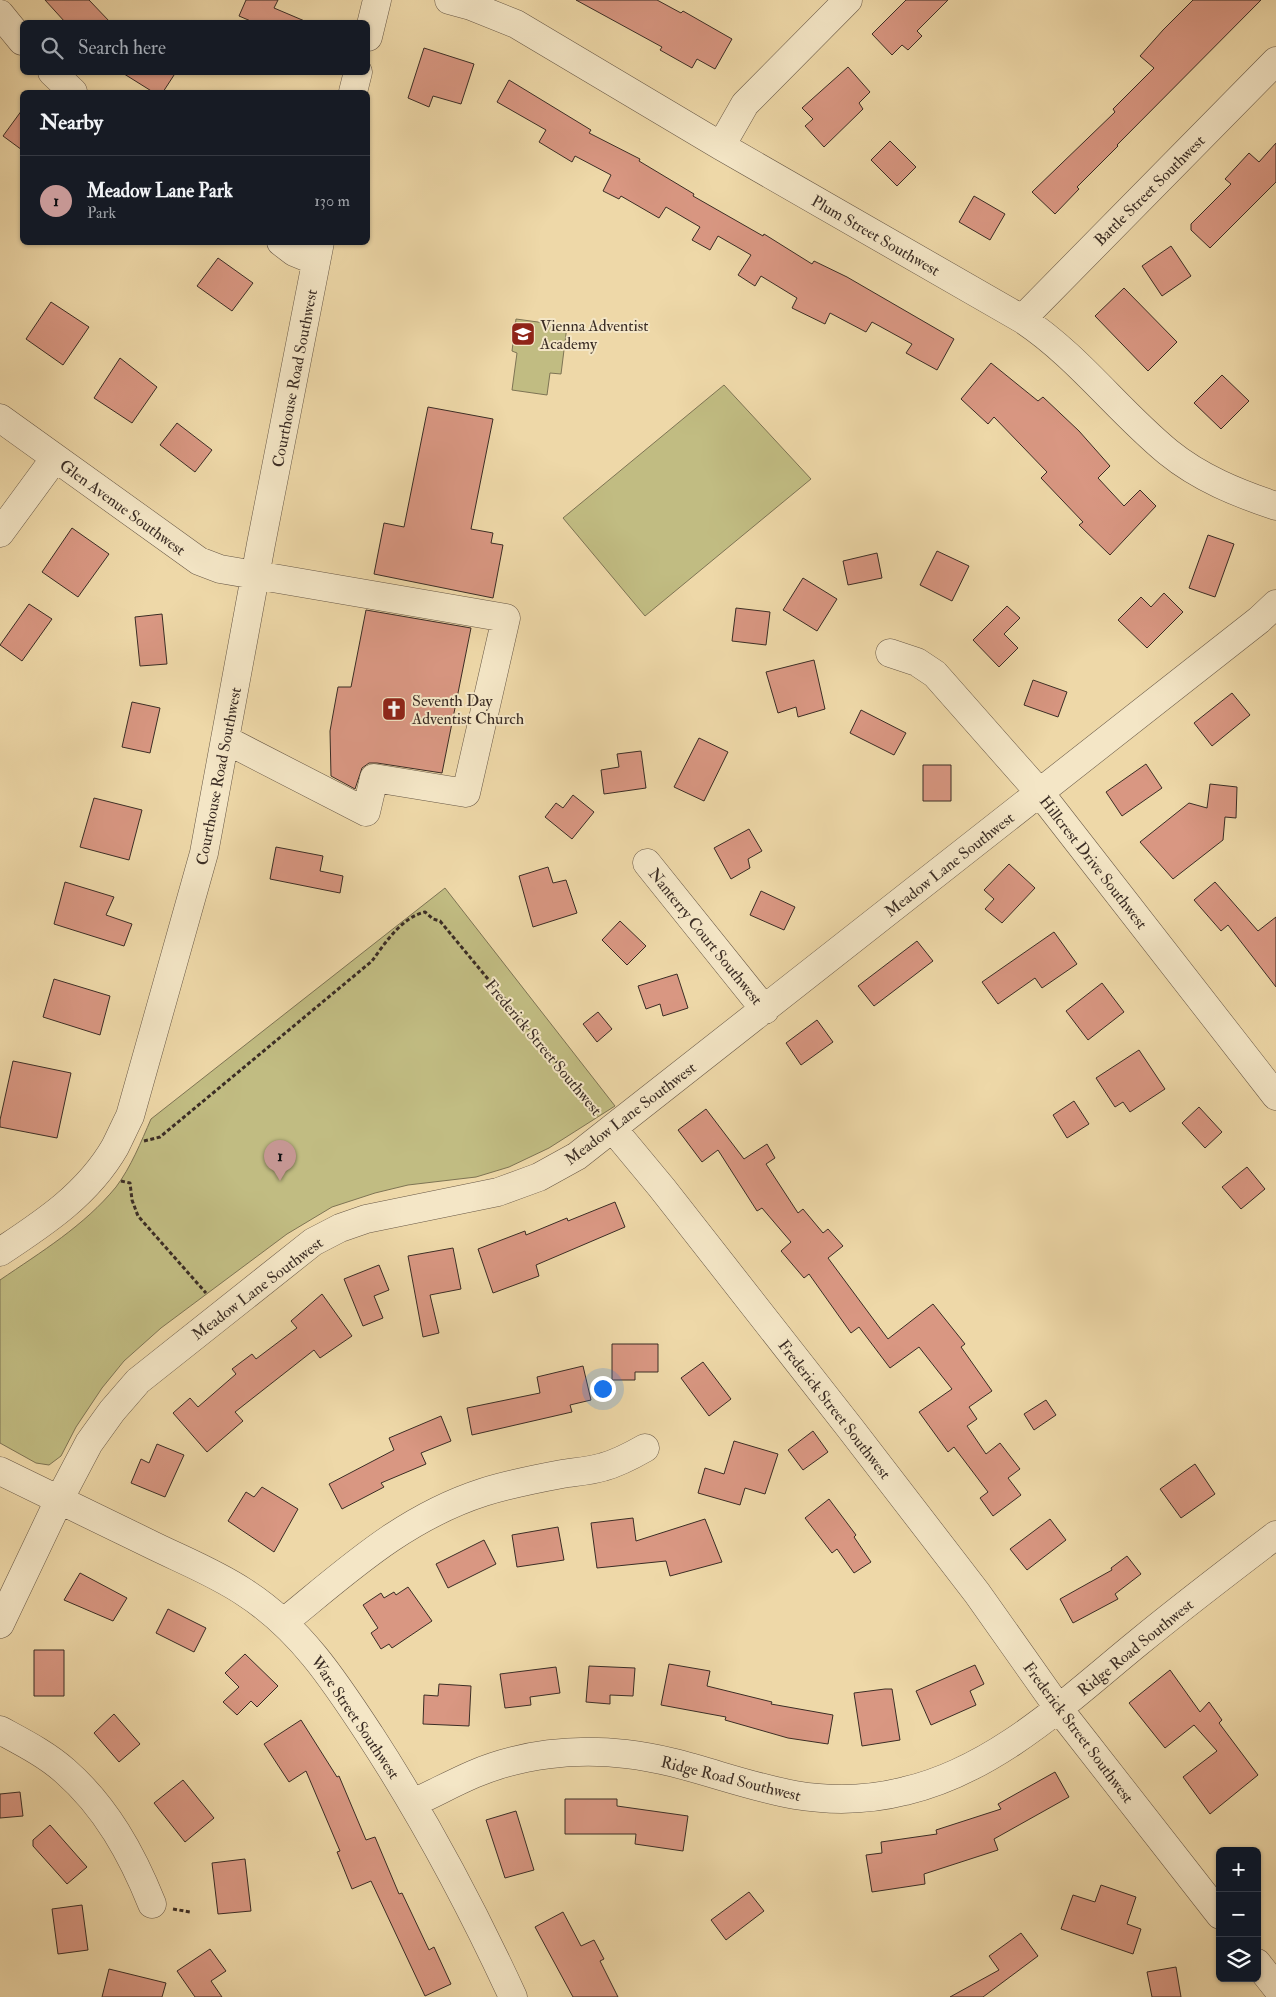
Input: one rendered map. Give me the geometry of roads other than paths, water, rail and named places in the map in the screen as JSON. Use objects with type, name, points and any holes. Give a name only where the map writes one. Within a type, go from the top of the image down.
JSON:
[{"type":"street","points":[[370,29],[377,0]]},
{"type":"street","name":"Plum Street Southwest","points":[[449,0],[471,6],[516,24],[721,146],[1022,319],[1065,352],[1142,429],[1169,453],[1200,474],[1234,492],[1276,506]]},
{"type":"street","points":[[721,146],[745,104],[848,0]]},
{"type":"street","points":[[0,14],[20,39]]},
{"type":"street","name":"Battle Street Southwest","points":[[1022,319],[1276,61]]},
{"type":"street","points":[[55,75],[71,90]]},
{"type":"street","points":[[354,90],[357,75]]},
{"type":"street","points":[[285,245],[294,252],[318,252]]},
{"type":"street","name":"Courthouse Road Southwest","points":[[0,1252],[46,1222],[74,1199],[95,1176],[130,1116],[204,853],[318,252]]},
{"type":"street","name":"Glen Avenue Southwest","points":[[0,418],[199,561],[220,569],[506,618],[466,793],[374,778],[366,812],[226,740]]},
{"type":"street","points":[[0,533],[55,458]]},
{"type":"street","name":"Meadow Lane Southwest","points":[[0,1624],[59,1500],[89,1443],[112,1411],[138,1381],[313,1242],[340,1228],[366,1219],[498,1192],[539,1177],[577,1156],[1040,793],[1259,620],[1276,604]]},
{"type":"street","name":"Hillcrest Drive Southwest","points":[[890,653],[917,662],[935,674],[1040,793],[1276,1096]]},
{"type":"street","name":"Nanterry Court Southwest","points":[[648,863],[765,1010]]},
{"type":"street","name":"Frederick Street Southwest","points":[[613,1129],[662,1188],[850,1428],[982,1599],[1059,1709],[1216,1910]]},
{"type":"street","points":[[284,1622],[366,1554],[406,1528],[444,1508],[482,1493],[520,1482],[602,1468],[645,1448]]},
{"type":"street","name":"Ware Street Southwest","points":[[0,1471],[209,1572],[244,1592],[284,1622],[307,1646],[332,1678],[413,1803],[459,1885],[513,1997]]},
{"type":"street","name":"Ridge Road Southwest","points":[[413,1803],[475,1774],[510,1762],[551,1754],[589,1751],[627,1754],[658,1760],[794,1795],[831,1799],[868,1798],[905,1791],[940,1781],[973,1766],[1059,1709],[1142,1640],[1276,1534]]},
{"type":"street","points":[[0,1730],[51,1760],[64,1770],[93,1800],[117,1832],[133,1860],[152,1904]]},
{"type":"street","points":[[1261,1968],[1276,1987]]},
{"type":"place","name":"Vienna Adventist Academy","points":[[523,334]]},
{"type":"place","name":"Seventh Day Adventist Church","points":[[394,709]]},
{"type":"place","name":"Meadow Lane Park","points":[[280,1181]]}]
